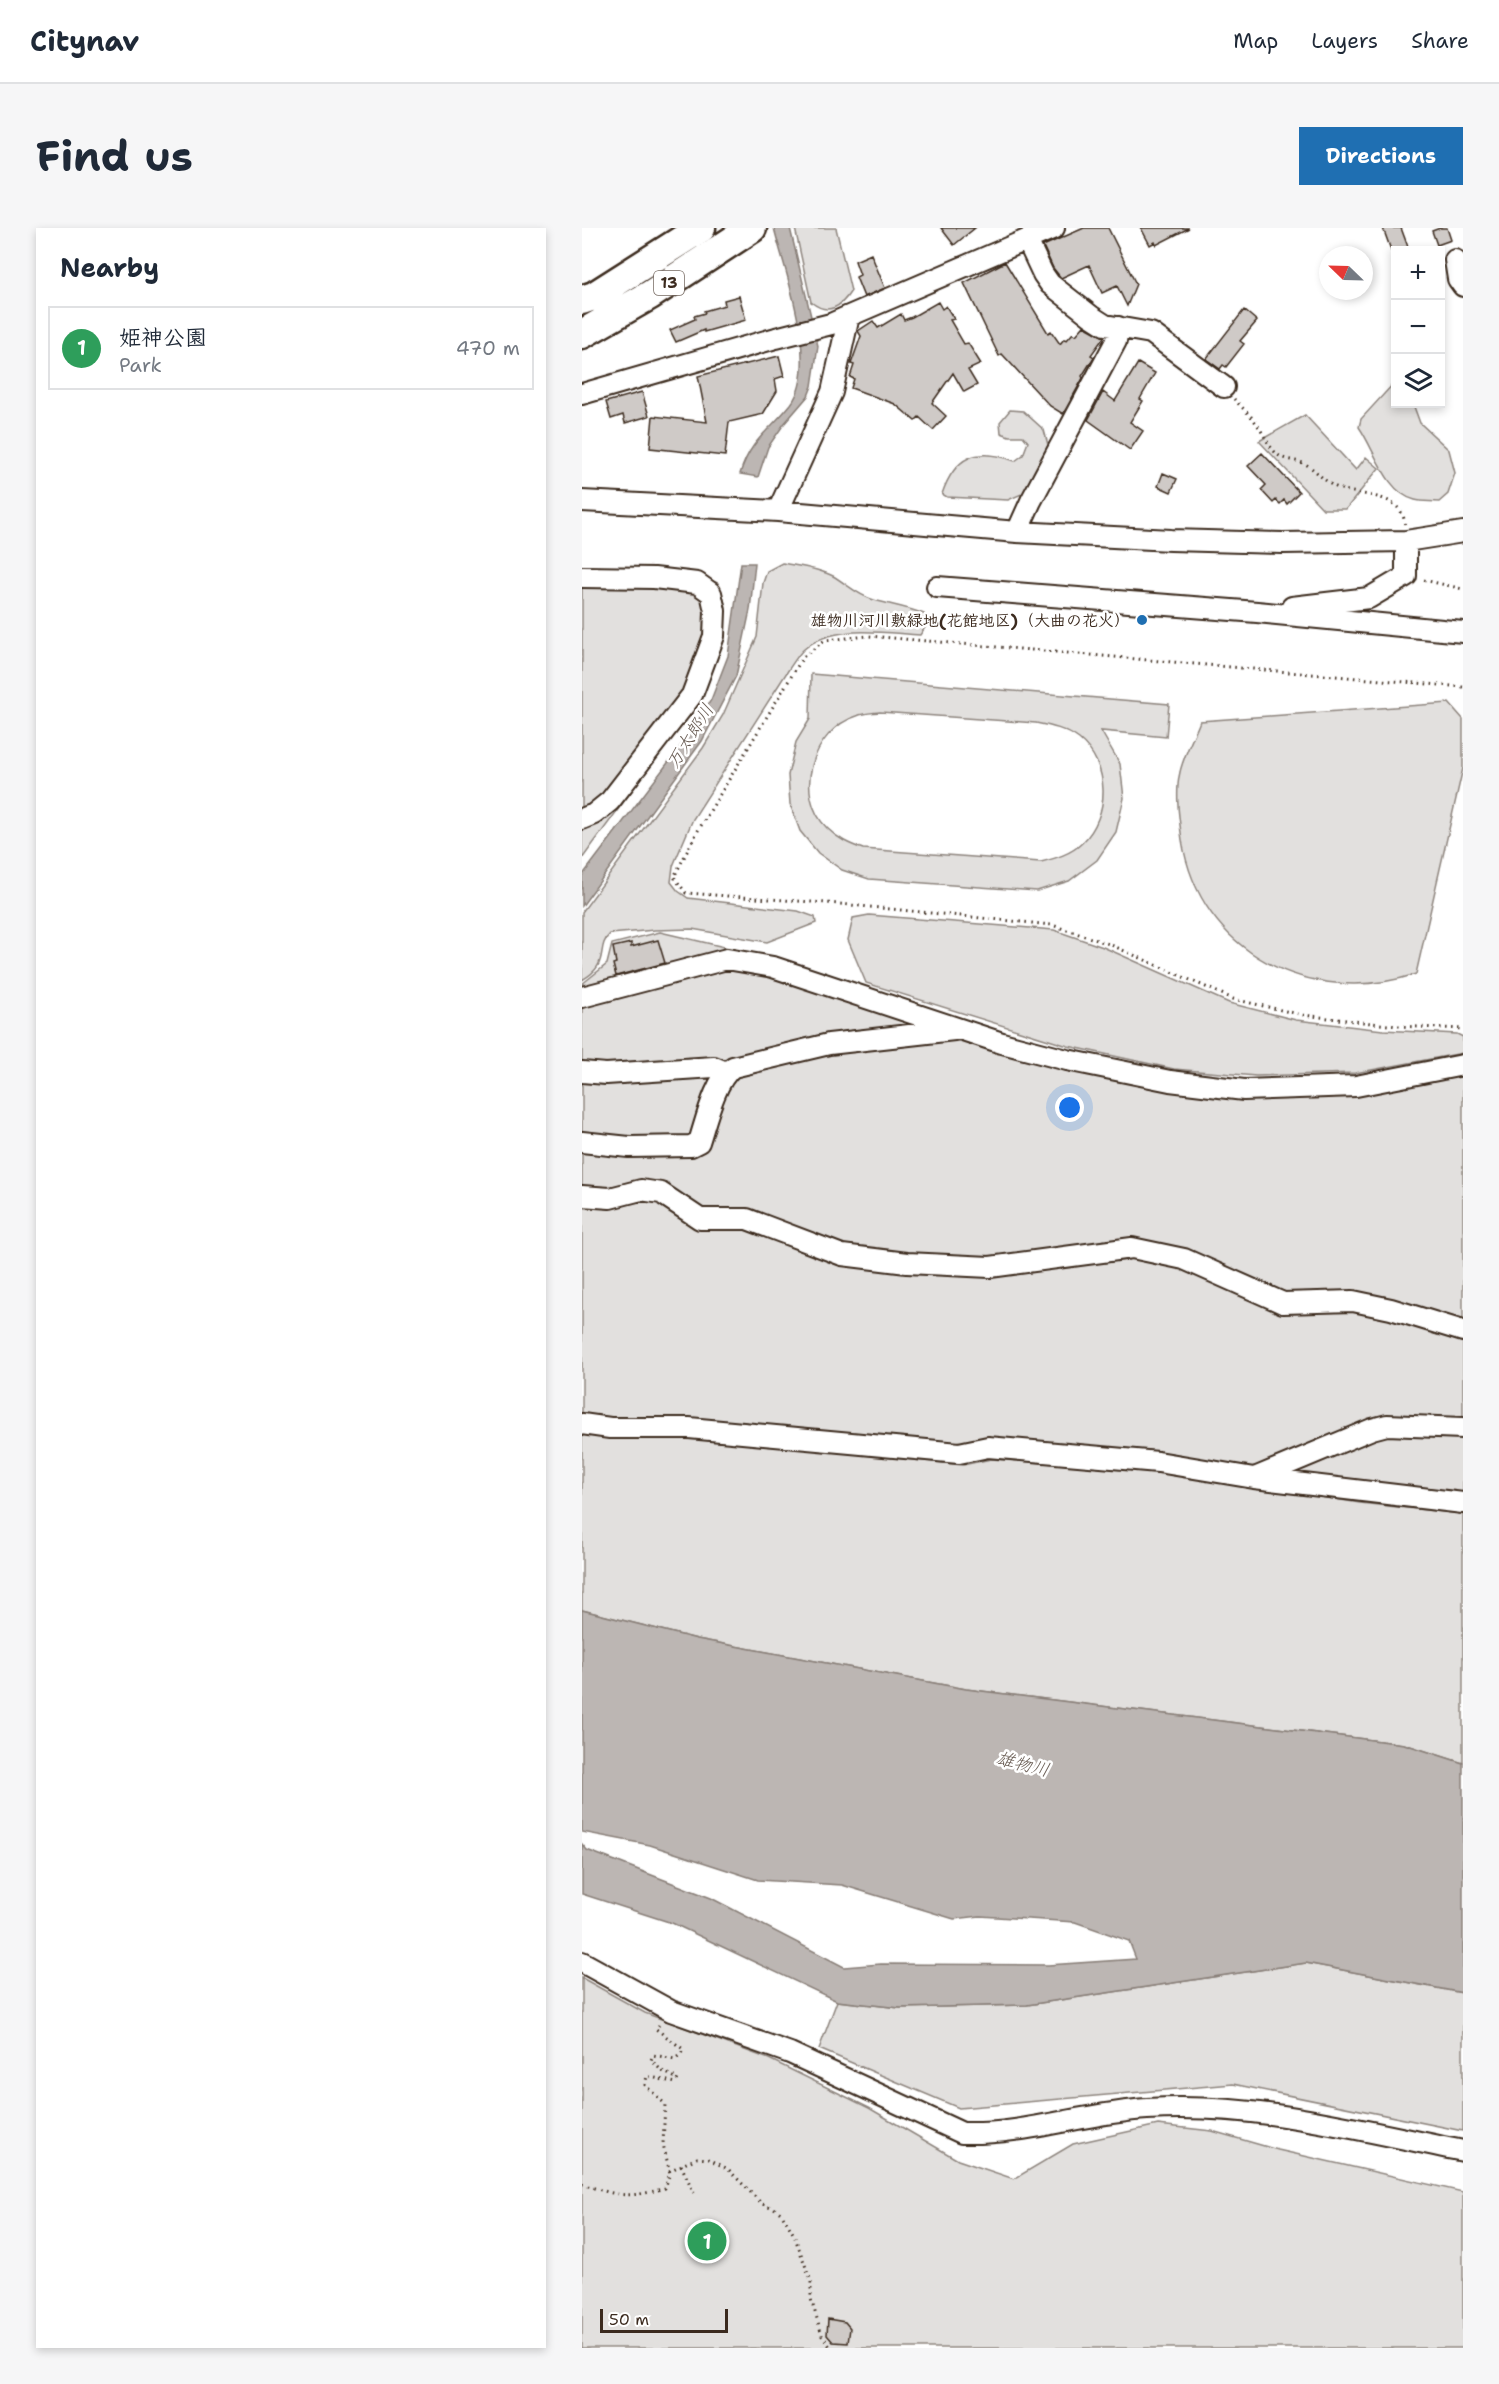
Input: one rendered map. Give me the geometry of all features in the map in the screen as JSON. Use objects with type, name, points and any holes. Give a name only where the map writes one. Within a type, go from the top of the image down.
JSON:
[{"type":"highway","name":"13","points":[[582,300],[594,296],[701,228]]},
{"type":"highway","name":"13","points":[[582,334],[650,295],[752,228]]},
{"type":"street","points":[[582,394],[831,324],[1054,228]]},
{"type":"street","points":[[1027,240],[1050,284],[1091,316],[1105,325],[1150,333],[1224,387]]},
{"type":"street","points":[[1455,260],[1458,279],[1463,286]]},
{"type":"street","points":[[778,512],[832,392],[849,316]]},
{"type":"street","points":[[1017,532],[1031,501],[1116,341],[1118,327]]},
{"type":"street","points":[[582,501],[778,512],[1017,532],[1283,543],[1406,541],[1463,532]]},
{"type":"street","points":[[1257,612],[1369,598],[1406,576],[1406,541]]},
{"type":"street","points":[[582,577],[654,578],[697,583],[711,593],[715,611],[714,636],[692,695],[610,801],[594,814],[582,819]]},
{"type":"street","points":[[938,587],[1257,612],[1463,632]]},
{"type":"street","points":[[582,997],[727,959],[773,967],[961,1029],[1067,1060],[1170,1081],[1244,1090],[1356,1086],[1463,1065]]},
{"type":"street","points":[[582,1142],[629,1147],[691,1146],[699,1142],[717,1091],[726,1072],[733,1066],[829,1044],[961,1029]]},
{"type":"street","points":[[582,1072],[606,1074],[714,1066],[726,1072]]},
{"type":"street","points":[[582,1196],[610,1198],[641,1190],[661,1193],[700,1219],[747,1219],[842,1255],[907,1263],[990,1267],[1132,1248],[1185,1259],[1283,1303],[1353,1301],[1391,1309],[1463,1330]]},
{"type":"street","points":[[582,1424],[609,1428],[689,1428],[959,1453],[988,1447],[1158,1461],[1254,1478],[1463,1503]]},
{"type":"street","points":[[1254,1478],[1372,1429],[1387,1425],[1463,1428]]},
{"type":"street","points":[[582,1962],[671,2011],[790,2053],[962,2133],[989,2134],[1021,2130],[1146,2109],[1224,2108],[1269,2113],[1463,2151]]},
{"type":"path","points":[[1224,387],[1256,422],[1270,444],[1282,457],[1304,463],[1322,479],[1340,489],[1395,503],[1403,514],[1406,541]]},
{"type":"path","points":[[1406,576],[1463,589]]},
{"type":"path","points":[[1463,687],[869,636],[825,640],[803,657],[696,834],[674,877],[686,893],[840,904],[1052,925],[1109,944],[1233,999],[1303,1015],[1397,1026],[1463,1029]]},
{"type":"path","points":[[582,2184],[618,2196],[646,2194],[665,2188],[669,2171],[663,2144],[665,2104],[645,2085],[647,2076],[676,2083],[678,2079],[662,2070],[651,2060],[653,2055],[675,2059],[681,2054],[683,2049],[656,2029],[659,2024],[670,2025],[674,2021],[671,2011]]},
{"type":"path","points":[[669,2171],[697,2158],[709,2159],[728,2169],[762,2205],[774,2208],[782,2214],[794,2235],[810,2281],[811,2299],[822,2335],[831,2348]]},
{"type":"path","points":[[681,2166],[694,2193]]},
{"type":"shaded area","points":[[795,228],[836,228],[851,291],[834,308],[823,308],[811,302]]},
{"type":"shaded area","points":[[1391,386],[1391,408],[1414,408],[1420,423],[1449,450],[1455,473],[1448,494],[1439,502],[1421,501],[1405,496],[1396,489],[1382,470],[1359,427],[1361,419]]},
{"type":"shaded area","points":[[1010,410],[1023,411],[1044,430],[1048,445],[1041,472],[1024,493],[1008,500],[947,497],[942,494],[953,471],[969,458],[989,455],[1015,461],[1023,455],[1028,442],[1023,436],[1009,436],[1001,433],[1000,422]]},
{"type":"shaded area","points":[[1305,415],[1356,470],[1366,457],[1379,468],[1346,509],[1323,509],[1259,441]]},
{"type":"shaded area","points":[[782,563],[821,571],[868,598],[924,614],[926,626],[920,635],[875,632],[843,633],[829,636],[803,650],[693,819],[673,866],[671,882],[688,898],[798,911],[815,917],[816,923],[767,942],[692,929],[610,934],[603,945],[600,962],[591,974],[582,980],[582,912],[703,748],[723,715],[757,637],[763,583],[767,571]]},
{"type":"shaded area","points":[[582,566],[685,571],[718,583],[726,606],[718,649],[695,704],[582,859]]},
{"type":"shaded area","points":[[811,674],[1169,704],[1166,737],[1101,731],[1120,764],[1124,798],[1116,832],[1097,860],[1069,881],[1037,891],[869,879],[842,870],[818,853],[800,831],[790,804],[788,775],[796,742],[810,719]],"holes":[[[880,712],[1036,723],[1064,730],[1079,739],[1097,762],[1101,776],[1103,790],[1098,818],[1082,843],[1063,855],[1041,862],[863,849],[848,843],[827,828],[817,814],[811,798],[812,764],[819,749],[841,723],[857,716]]]},
{"type":"shaded area","points":[[1449,703],[1463,719],[1463,768],[1416,974],[1377,983],[1338,983],[1301,976],[1266,962],[1236,941],[1211,913],[1193,880],[1182,840],[1178,806],[1180,772],[1200,721]]},
{"type":"shaded area","points":[[869,915],[1054,930],[1103,947],[1229,1003],[1296,1020],[1383,1030],[1457,1034],[1463,1037],[1463,1053],[1355,1073],[1256,1076],[1174,1069],[1068,1046],[866,983],[848,940],[853,918]]},
{"type":"shaded area","points":[[660,932],[819,972],[960,1021],[1065,1052],[1170,1075],[1241,1082],[1352,1080],[1463,1060],[1463,1510],[1164,1468],[696,1434],[582,1430],[582,984],[607,964],[612,944]]},
{"type":"shaded area","points":[[582,1434],[610,1437],[700,1438],[963,1465],[991,1459],[1164,1472],[1360,1503],[1463,1514],[1463,1763],[1404,1744],[966,1689],[697,1639],[582,1610]]},
{"type":"shaded area","points":[[1306,1963],[1463,1993],[1463,2131],[1233,2084],[959,2108],[819,2049],[837,2001],[900,2008],[1027,2005]]},
{"type":"shaded area","points":[[582,1978],[645,2013],[769,2059],[869,2108],[958,2160],[1014,2179],[1073,2144],[1158,2125],[1212,2131],[1278,2150],[1463,2192],[1463,2348],[582,2348]]},
{"type":"water","points":[[774,228],[790,228],[818,346],[812,386],[808,396],[768,447],[758,477],[740,474],[744,462],[761,436],[791,404],[799,387],[802,367],[798,318]]},
{"type":"water","name":"万太郎川","points":[[741,563],[755,563],[750,610],[736,676],[702,741],[582,906],[582,876],[689,735],[711,700],[728,656]]},
{"type":"water","name":"雄物川","points":[[582,1610],[697,1639],[966,1689],[1404,1744],[1463,1763],[1463,1993],[1306,1963],[1027,2005],[900,2008],[837,2001],[672,1923],[582,1894],[582,1844],[587,1850],[711,1898],[844,1967],[881,1964],[1048,1965],[1136,1959],[1129,1941],[1075,1922],[980,1916],[954,1919],[842,1885],[758,1880],[650,1845],[582,1832]]},
{"type":"building","points":[[941,228],[975,228],[954,245]]},
{"type":"building","points":[[1084,228],[1108,228],[1136,284],[1127,306],[1117,286],[1102,293],[1089,265],[1061,278],[1053,268],[1043,246]]},
{"type":"building","points":[[1141,228],[1189,228],[1156,245],[1155,242],[1150,245]]},
{"type":"building","points":[[1383,228],[1401,228],[1408,246],[1391,246],[1391,250]]},
{"type":"building","points":[[1447,228],[1451,240],[1437,245],[1432,231]]},
{"type":"building","points":[[871,254],[885,288],[864,297],[856,277],[860,275],[855,261]]},
{"type":"building","points":[[1005,262],[1048,333],[1051,331],[1060,344],[1073,333],[1076,335],[1084,326],[1104,337],[1091,355],[1094,357],[1063,414],[1050,406],[1002,354],[999,356],[964,283]]},
{"type":"building","points":[[739,296],[746,320],[704,332],[704,330],[676,342],[670,330],[695,319],[694,316],[705,313],[704,311],[725,305],[724,300]]},
{"type":"building","points":[[938,302],[942,309],[946,306],[954,319],[950,320],[964,344],[968,343],[981,364],[968,370],[977,385],[964,392],[953,373],[932,403],[946,416],[933,430],[919,417],[915,421],[895,404],[851,388],[854,379],[850,377],[854,365],[851,364],[861,336],[858,331],[873,321],[878,328],[901,314],[904,320]]},
{"type":"building","points":[[1244,310],[1257,321],[1240,341],[1244,344],[1226,367],[1223,365],[1220,369],[1206,359]]},
{"type":"building","points":[[779,356],[784,376],[775,379],[777,391],[763,414],[729,422],[725,456],[650,448],[653,416],[707,422],[698,376]]},
{"type":"building","points":[[1138,363],[1155,373],[1140,399],[1143,401],[1130,422],[1143,431],[1130,450],[1088,420],[1103,392],[1115,401]]},
{"type":"building","points":[[642,392],[649,416],[625,423],[623,415],[611,419],[606,402]]},
{"type":"building","points":[[1262,453],[1299,492],[1287,504],[1284,500],[1280,504],[1276,500],[1273,503],[1261,490],[1266,485],[1248,466]]},
{"type":"building","points":[[1163,473],[1177,479],[1171,492],[1158,486]]},
{"type":"building","points":[[658,940],[665,963],[616,976],[613,947],[631,943],[631,947]]},
{"type":"building","points":[[828,2319],[845,2322],[850,2328],[848,2343],[833,2342],[827,2335]]},
{"type":"place","name":"雄物川河川敷緑地(花館地区)（大曲の花火）","points":[[1142,620]]},
{"type":"place","name":"姫神公園","points":[[707,2241]]}]
